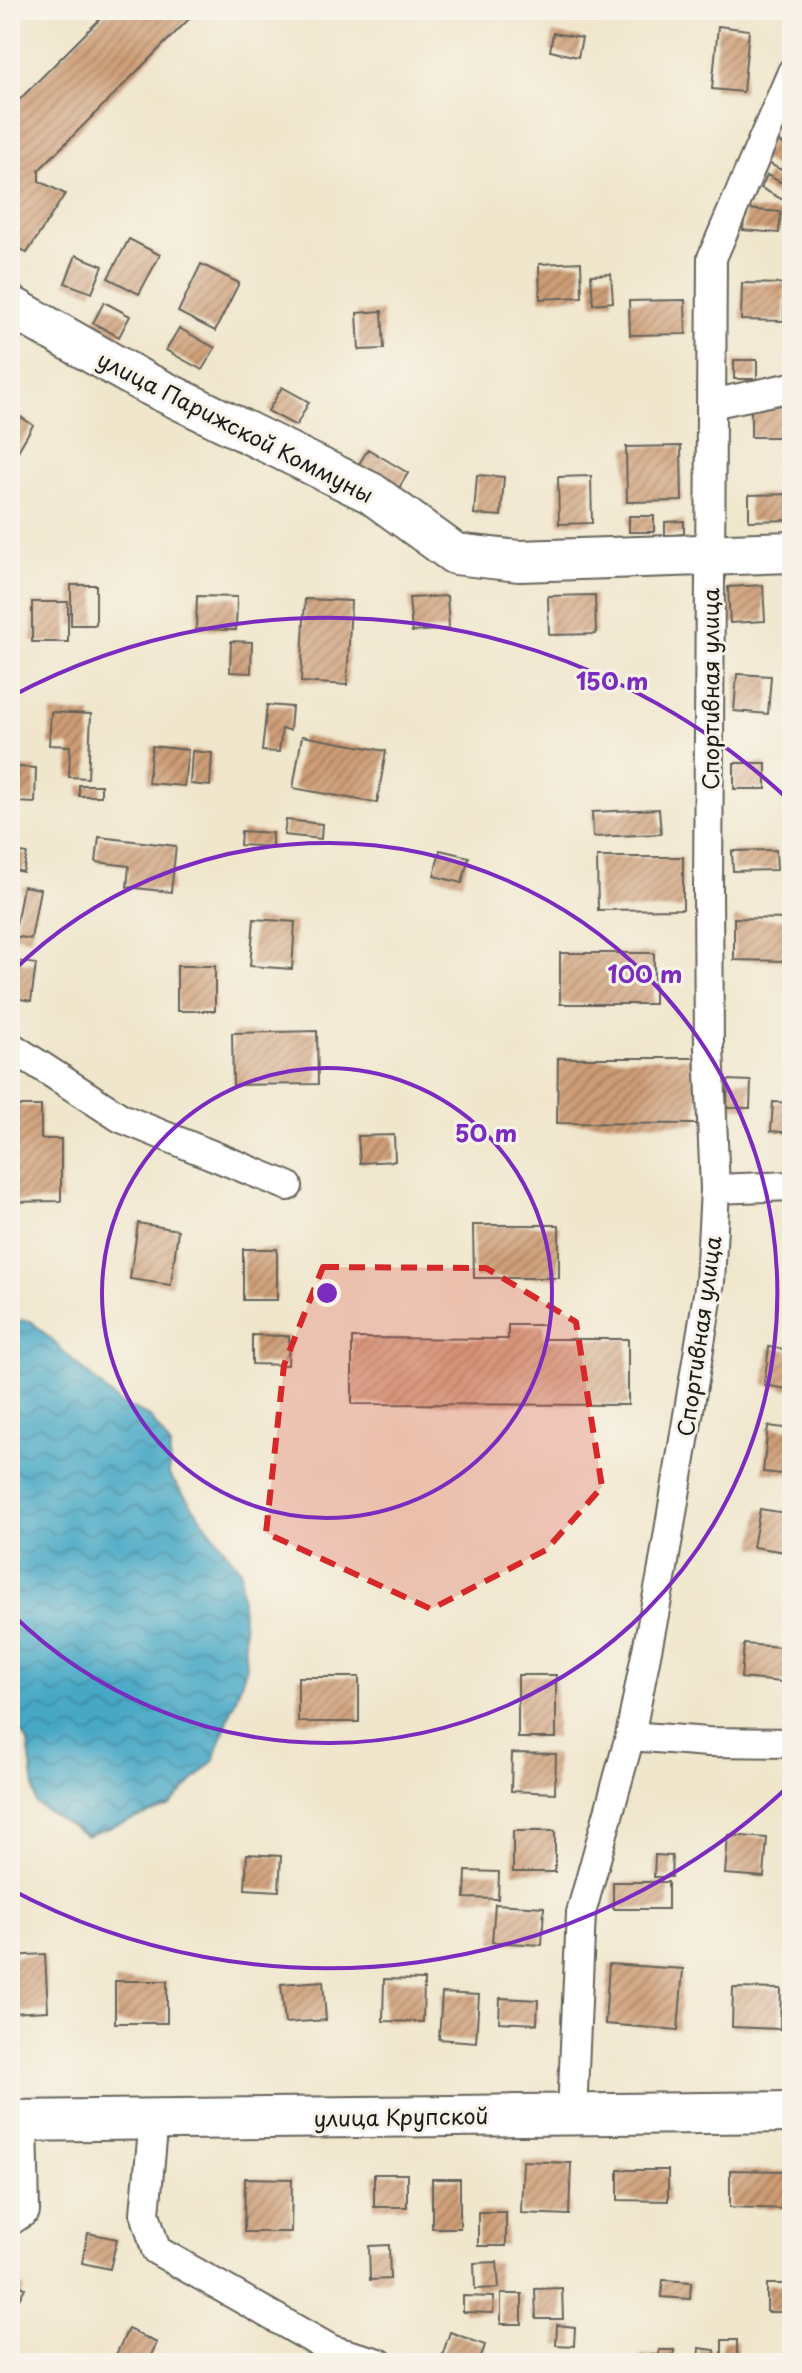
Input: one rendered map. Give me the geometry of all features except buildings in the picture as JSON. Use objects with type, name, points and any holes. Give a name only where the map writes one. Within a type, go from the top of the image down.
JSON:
[{"type":"street","name":"Спортивная улица","points":[[572,2113],[581,1913],[630,1736],[662,1574],[710,1282],[715,1189],[708,984],[712,258],[792,72]]},
{"type":"street","name":"улица Парижской Коммуны","points":[[10,306],[142,381],[371,493],[455,554],[519,561],[792,552]]},
{"type":"street","points":[[711,404],[792,387]]},
{"type":"street","points":[[10,1046],[121,1118],[288,1186]]},
{"type":"street","points":[[715,1189],[792,1186]]},
{"type":"street","points":[[630,1736],[708,1742],[792,1743]]},
{"type":"street","name":"улица Крупской","points":[[17,2121],[792,2112]]},
{"type":"street","points":[[154,2120],[145,2213],[156,2250],[332,2350],[379,2363]]},
{"type":"street","points":[[10,2221],[25,2211],[17,2121]]},
{"type":"highlighted area","points":[[323,1267],[486,1268],[576,1322],[602,1487],[546,1550],[431,1609],[266,1533],[284,1365]]},
{"type":"water","points":[[10,1320],[31,1321],[119,1403],[150,1417],[170,1446],[169,1475],[240,1569],[246,1669],[214,1760],[169,1807],[86,1836],[36,1804],[28,1742],[10,1719]]}]
